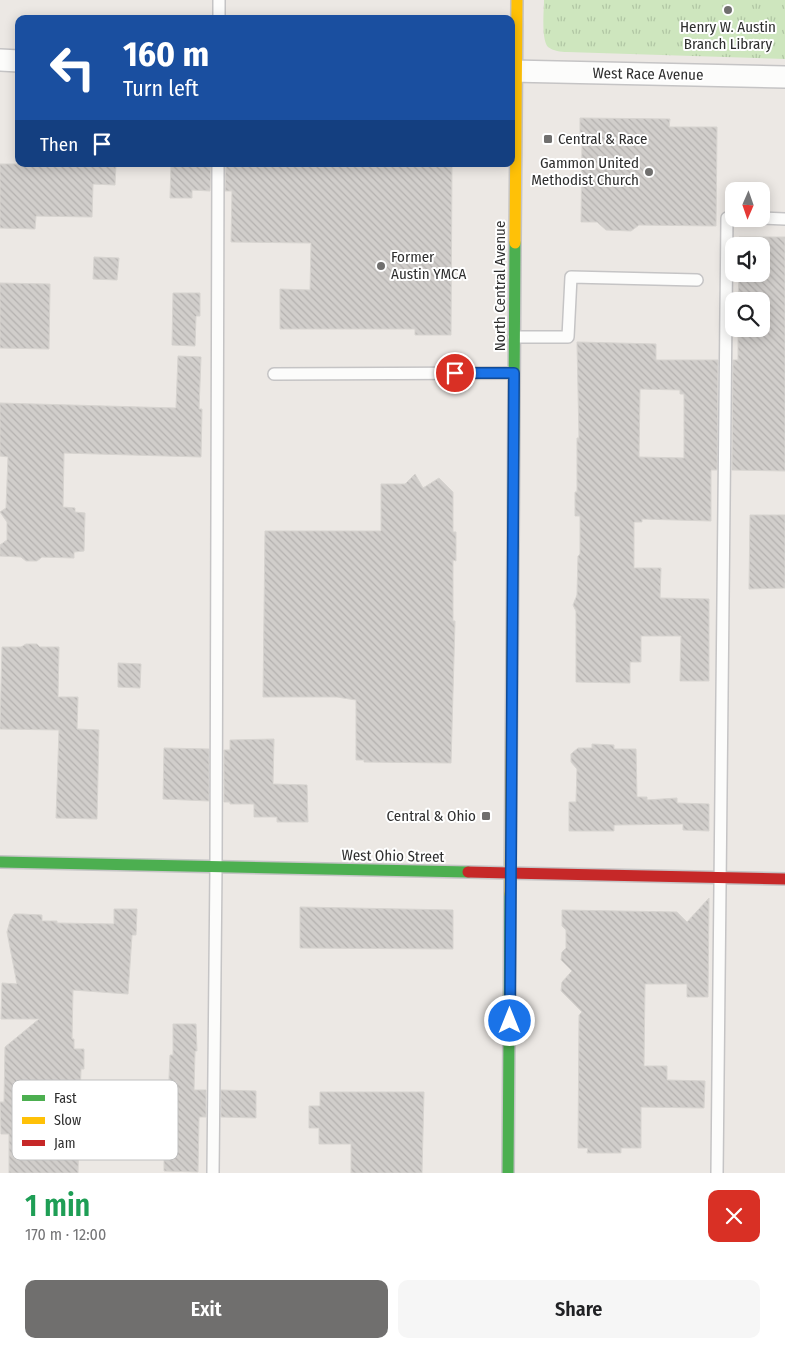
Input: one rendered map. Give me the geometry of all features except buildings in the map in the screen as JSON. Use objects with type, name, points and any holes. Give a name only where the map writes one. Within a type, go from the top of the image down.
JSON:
[{"type":"street","name":"North Central Avenue","points":[[515,47],[517,0]]},
{"type":"street","points":[[0,60],[15,61]]},
{"type":"street","name":"West Race Avenue","points":[[515,71],[785,77]]},
{"type":"street","name":"North Central Avenue","points":[[508,1173],[514,167]]},
{"type":"street","name":"West Ohio Street","points":[[0,862],[785,879]]},
{"type":"lane","points":[[219,0],[219,15]]},
{"type":"lane","points":[[213,1173],[218,167]]},
{"type":"lane","points":[[770,218],[785,219]]},
{"type":"lane","points":[[717,1173],[727,228]]},
{"type":"lane","points":[[514,337],[568,337],[571,277],[697,280]]},
{"type":"lane","points":[[274,374],[514,373]]},
{"type":"green space","points":[[544,0],[785,0],[785,59],[557,51],[548,47],[544,38]]},
{"type":"traffic: fast","points":[[513,547],[515,243]]},
{"type":"traffic: fast","points":[[0,862],[468,872]]},
{"type":"traffic: fast","points":[[508,1173],[510,894]]},
{"type":"traffic: slow","points":[[515,243],[517,0]]},
{"type":"traffic: slow","points":[[510,894],[513,547]]},
{"type":"traffic: jam","points":[[468,872],[785,879]]},
{"type":"place","name":"Henry W. Austin Branch Library","points":[[728,10]]},
{"type":"place","name":"Central & Race","points":[[548,139]]},
{"type":"place","name":"Gammon United Methodist Church","points":[[649,172]]},
{"type":"place","name":"Former Austin YMCA","points":[[381,266]]},
{"type":"place","name":"Central & Ohio","points":[[486,816]]},
{"type":"route","points":[[455,373],[514,373],[510,1021]]}]
